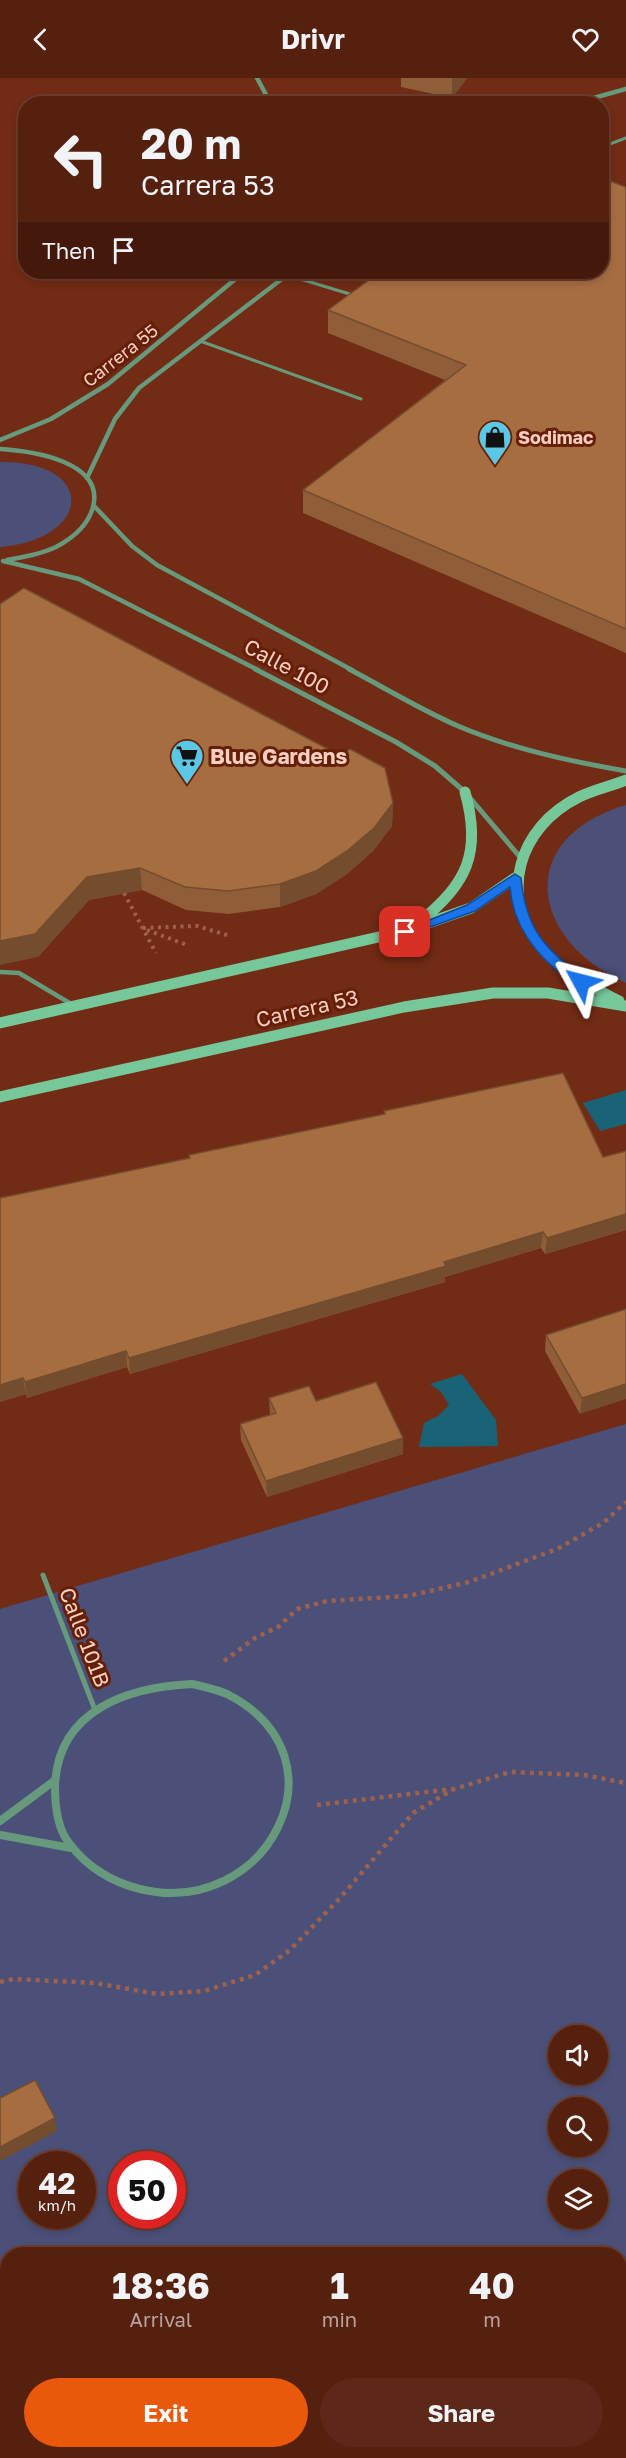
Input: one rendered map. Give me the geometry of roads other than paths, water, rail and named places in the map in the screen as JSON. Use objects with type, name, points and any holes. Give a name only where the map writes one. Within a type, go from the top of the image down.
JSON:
[{"type":"main road","points":[[626,780],[580,796],[553,813],[533,834],[520,857],[515,878],[518,906],[530,934],[551,960],[581,982],[626,1005]]},
{"type":"main road","points":[[405,932],[434,912],[455,889],[470,864],[475,838],[473,815],[465,792]]},
{"type":"main road","points":[[0,1023],[405,932],[471,908],[515,878]]},
{"type":"main road","name":"Carrera 53","points":[[0,1097],[404,1007],[493,993],[548,993],[626,1005]]},
{"type":"street","points":[[257,78],[267,96]]},
{"type":"street","points":[[601,96],[626,89]]},
{"type":"street","name":"Carrera 55","points":[[0,441],[51,419],[108,384],[235,279]]},
{"type":"street","name":"Carrera 55","points":[[87,478],[110,424],[123,404],[139,388],[281,279]]},
{"type":"street","points":[[0,449],[27,450],[52,456],[73,465],[87,478],[94,492],[95,507],[85,526],[65,543],[36,555],[1,561]]},
{"type":"street","name":"Calle 100","points":[[95,507],[132,546],[157,565],[436,716],[480,737],[524,752],[560,761],[626,771]]},
{"type":"street","name":"Calle 100","points":[[1,561],[78,579],[106,591],[396,742],[435,766],[465,792],[520,857]]},
{"type":"street","points":[[192,1684],[226,1694],[257,1714],[279,1740],[288,1774],[286,1808],[272,1841],[246,1868],[211,1887],[172,1894],[132,1890],[98,1873],[71,1848],[56,1816],[54,1781],[61,1754],[77,1729],[95,1710],[126,1693],[159,1685],[192,1684]]},
{"type":"street","points":[[0,1821],[54,1781]]},
{"type":"street","points":[[0,1835],[71,1848]]},
{"type":"lane","points":[[609,144],[626,138]]},
{"type":"lane","points":[[307,279],[362,297]]},
{"type":"lane","points":[[200,341],[361,399]]},
{"type":"lane","points":[[0,972],[19,973],[75,1007]]},
{"type":"lane","name":"Calle 101B","points":[[43,1575],[95,1710]]},
{"type":"place","name":"Sodimac","points":[[495,466]]},
{"type":"place","name":"Blue Gardens","points":[[187,785]]}]
